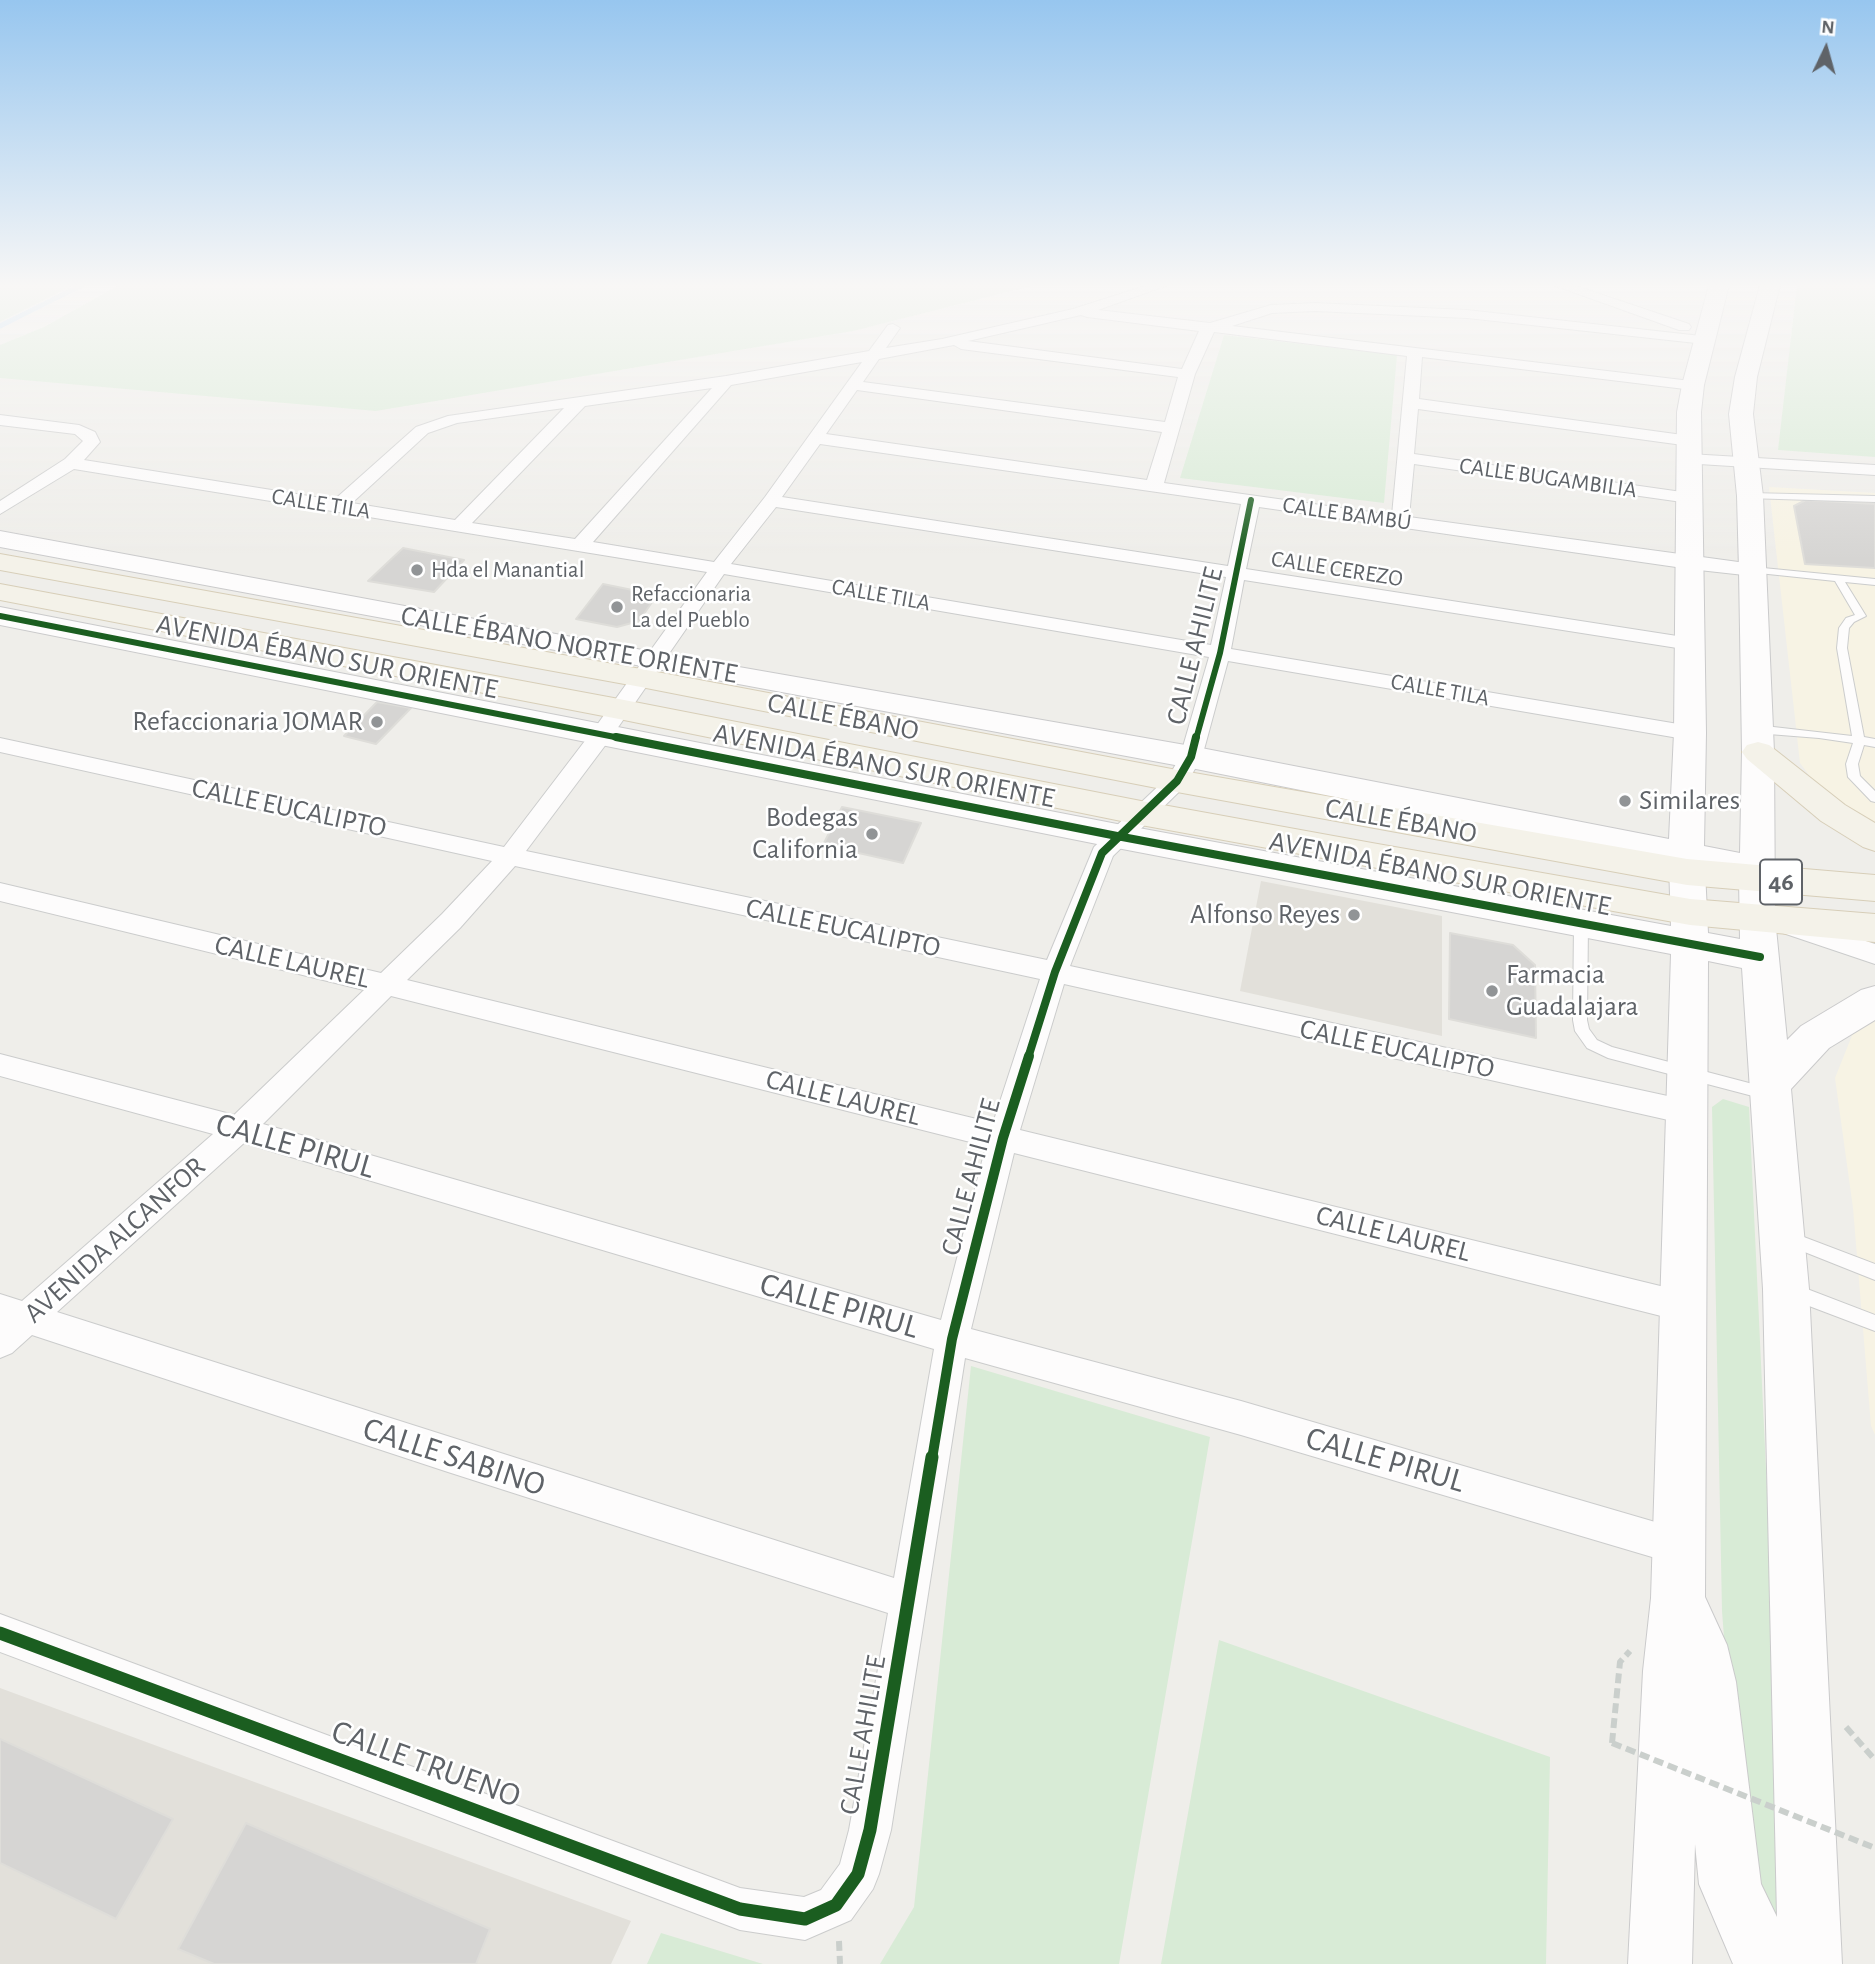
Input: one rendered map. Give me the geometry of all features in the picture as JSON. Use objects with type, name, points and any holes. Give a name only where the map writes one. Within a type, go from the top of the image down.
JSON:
[{"type":"main road","name":"CALLE ÉBANO","points":[[0,562],[647,669],[1184,769],[1688,896]]},
{"type":"main road","name":"CALLE ÉBANO","points":[[0,592],[611,722],[1141,813],[1688,896]]},
{"type":"main road","points":[[1757,741],[1833,813],[1875,839]]},
{"type":"main road","name":"46","points":[[1762,909],[1875,888]]},
{"type":"main road","name":"46","points":[[1688,896],[1875,929]]},
{"type":"street","points":[[338,506],[422,430],[434,424],[468,416],[749,377]]},
{"type":"street","name":"AVENIDA ALCANFOR","points":[[0,1342],[14,1313],[239,1129],[451,921],[510,856],[611,722],[719,568],[771,501],[860,377]]},
{"type":"street","points":[[1154,486],[1186,377]]},
{"type":"street","points":[[1400,521],[1408,458],[1413,377]]},
{"type":"street","points":[[1477,377],[1713,475],[1875,470]]},
{"type":"street","points":[[1711,377],[1713,475],[1753,570],[1762,909],[1770,1089],[1786,1289],[1810,1964]]},
{"type":"street","points":[[1660,1964],[1671,1671],[1678,1572],[1685,1307],[1689,563],[1713,475],[1741,414],[1746,377]]},
{"type":"street","points":[[579,546],[726,381]]},
{"type":"street","points":[[854,385],[1170,428]]},
{"type":"street","points":[[458,527],[581,400]]},
{"type":"street","points":[[1412,402],[1713,475],[1875,486]]},
{"type":"street","points":[[0,420],[79,430],[89,435],[92,442],[71,463],[0,509]]},
{"type":"street","name":"CALLE BAMBÚ","points":[[816,438],[1753,570]]},
{"type":"street","name":"CALLE BUGAMBILIA","points":[[1408,458],[1713,475]]},
{"type":"street","name":"CALLE TILA","points":[[71,463],[719,568],[1690,733]]},
{"type":"street","name":"CALLE AHILITE","points":[[836,1905],[858,1874],[870,1830],[952,1339],[1003,1138],[1055,972],[1102,853],[1184,769],[1220,653],[1251,500]]},
{"type":"street","name":"CALLE CEREZO","points":[[771,501],[1690,644]]},
{"type":"street","name":"CALLE ÉBANO NORTE ORIENTE","points":[[0,539],[647,669]]},
{"type":"street","name":"AVENIDA ÉBANO SUR ORIENTE","points":[[0,616],[611,722],[1116,836],[1581,924],[1688,896]]},
{"type":"street","name":"CALLE EUCALIPTO","points":[[0,745],[1055,972],[1687,1092]]},
{"type":"street","name":"CALLE LAUREL","points":[[0,892],[387,985],[1685,1307]]},
{"type":"street","points":[[1688,896],[1762,909],[1875,954]]},
{"type":"street","points":[[1770,1089],[1815,1037],[1875,1001]]},
{"type":"street","name":"CALLE PIRUL","points":[[0,1065],[239,1129],[952,1339],[1241,1418],[1678,1572]]},
{"type":"street","name":"CALLE SABINO","points":[[14,1313],[448,1455],[909,1601]]},
{"type":"street","points":[[1678,1572],[1708,1682],[1730,1884],[1745,1922],[1767,1964]]},
{"type":"street","name":"CALLE TRUENO","points":[[0,1633],[740,1909],[805,1919],[836,1905]]},
{"type":"lane","points":[[1713,475],[1875,499]]},
{"type":"lane","points":[[1753,570],[1875,582]]},
{"type":"lane","points":[[1839,580],[1861,616],[1850,620],[1844,628],[1842,648],[1859,742],[1852,764],[1854,777],[1875,798]]},
{"type":"lane","points":[[1757,741],[1819,734],[1875,743]]},
{"type":"lane","points":[[1581,924],[1580,1020],[1582,1031],[1592,1044],[1687,1092],[1770,1089]]},
{"type":"lane","points":[[1782,1236],[1875,1272]]},
{"type":"lane","points":[[1786,1289],[1875,1323]]},
{"type":"path","points":[[1612,1743],[1875,1848]]},
{"type":"shaded area","points":[[1769,487],[1875,493],[1875,826],[1821,791],[1800,763]]},
{"type":"shaded area","points":[[1261,881],[1442,916],[1442,1036],[1240,991]]},
{"type":"shaded area","points":[[1875,1014],[1875,1435],[1871,1426],[1853,1208],[1835,1078],[1857,1023]]},
{"type":"shaded area","points":[[0,1688],[631,1921],[611,1964],[0,1964]]},
{"type":"green space","points":[[0,377],[581,377],[376,411]]},
{"type":"green space","points":[[1211,377],[1395,377],[1384,503],[1180,478]]},
{"type":"green space","points":[[1786,377],[1875,377],[1875,457],[1778,450]]},
{"type":"green space","points":[[1723,1099],[1749,1107],[1788,1939],[1746,1913],[1739,1834],[1722,1611],[1712,1107]]},
{"type":"green space","points":[[971,1366],[1210,1437],[1119,1964],[880,1964],[914,1907]]},
{"type":"green space","points":[[1219,1640],[1550,1757],[1546,1964],[1161,1964]]},
{"type":"green space","points":[[661,1933],[763,1964],[647,1964]]},
{"type":"building","points":[[1806,500],[1875,504],[1875,568],[1805,564],[1794,506]]},
{"type":"building","name":"Hda el Manantial","points":[[403,548],[464,560],[434,592],[368,581]]},
{"type":"building","name":"Refaccionaria La del Pueblo","points":[[603,584],[657,595],[639,621],[617,627],[576,619]]},
{"type":"building","name":"Refaccionaria JOMAR","points":[[377,702],[411,708],[376,744],[344,736]]},
{"type":"building","name":"Bodegas California","points":[[842,807],[921,823],[903,863],[823,845]]},
{"type":"building","points":[[1450,933],[1513,945],[1535,965],[1536,1038],[1449,1019]]},
{"type":"building","points":[[0,1739],[173,1819],[116,1919],[0,1863]]},
{"type":"building","points":[[246,1823],[490,1929],[476,1964],[214,1964],[178,1949]]},
{"type":"cycle path","points":[[0,1633],[740,1909],[805,1919],[836,1905],[858,1874],[870,1830],[952,1339],[1003,1138],[1055,972],[1102,853],[1177,781],[1191,757],[1220,653],[1251,500]]},
{"type":"cycle path","points":[[0,616],[1117,836],[1760,957]]},
{"type":"place","name":"Hda el Manantial","points":[[417,570]]},
{"type":"place","name":"Refaccionaria La del Pueblo","points":[[617,607]]},
{"type":"place","name":"Refaccionaria JOMAR","points":[[377,722]]},
{"type":"place","name":"Similares","points":[[1625,801]]},
{"type":"place","name":"Bodegas California","points":[[872,834]]},
{"type":"place","name":"Alfonso Reyes","points":[[1354,915]]},
{"type":"place","name":"Farmacia Guadalajara","points":[[1492,991]]}]
